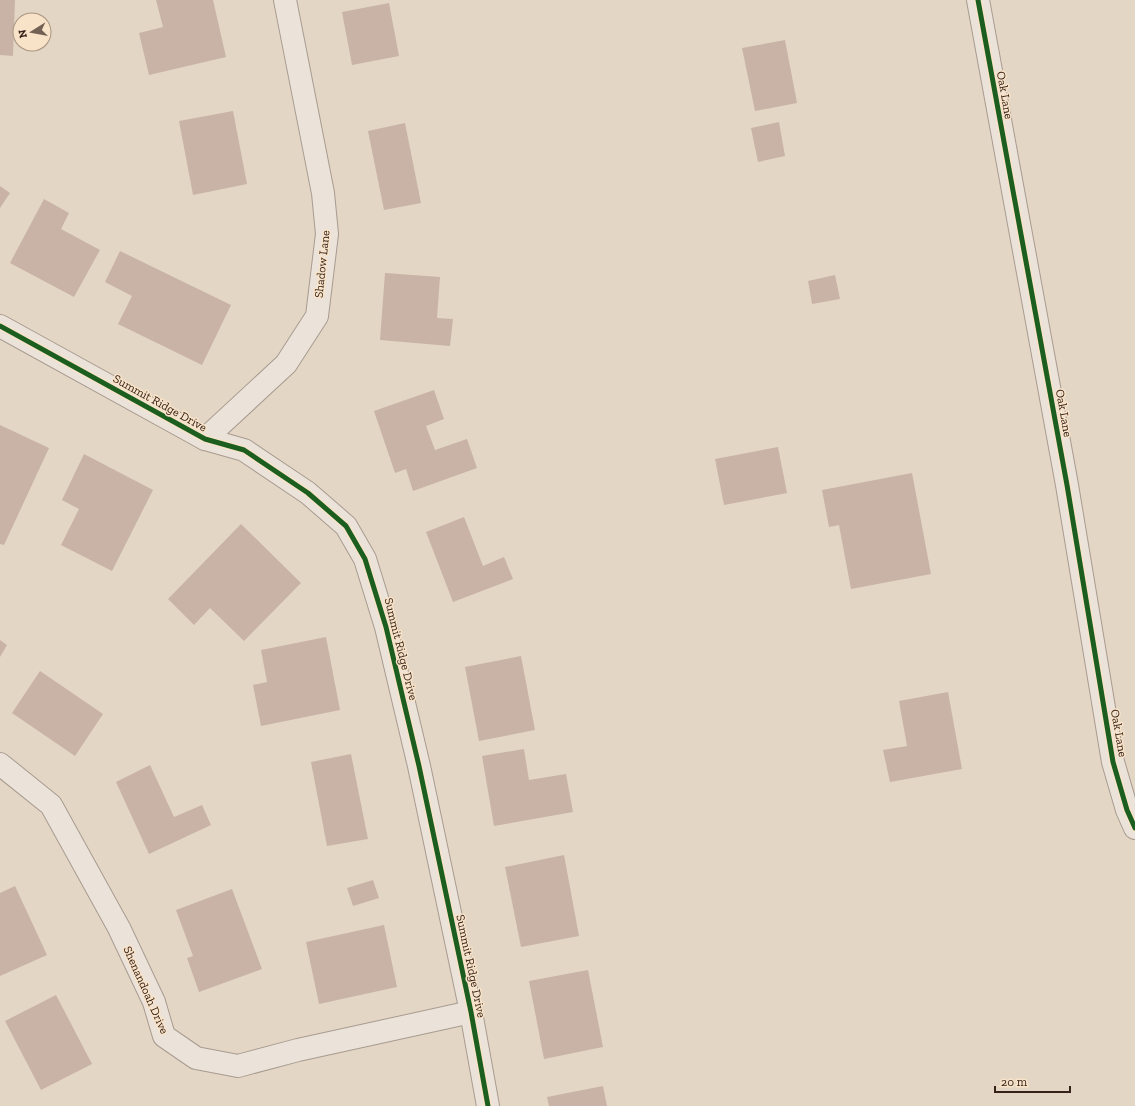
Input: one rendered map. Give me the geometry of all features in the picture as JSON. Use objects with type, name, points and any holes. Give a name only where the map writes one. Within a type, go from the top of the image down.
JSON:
[{"type":"street","name":"Shadow Lane","points":[[205,440],[286,364],[317,316],[327,234],[323,193],[285,0]]},
{"type":"street","name":"Oak Lane","points":[[978,0],[1067,485],[1113,762],[1127,810],[1135,828]]},
{"type":"street","name":"Summit Ridge Drive","points":[[0,326],[205,440],[244,450],[308,493],[346,526],[365,559],[386,627],[412,735],[471,1012],[488,1106]]},
{"type":"street","name":"Shenandoah Drive","points":[[0,764],[51,805],[119,928],[154,1002],[164,1036],[196,1058],[238,1066],[298,1050],[471,1012]]},
{"type":"building","points":[[0,0],[15,0],[15,12],[12,12],[13,56],[0,55]]},
{"type":"building","points":[[156,0],[213,0],[226,57],[149,75],[139,33],[163,27]]},
{"type":"building","points":[[389,3],[399,56],[352,65],[342,12]]},
{"type":"building","points":[[785,40],[797,103],[755,111],[742,48]]},
{"type":"building","points":[[233,111],[247,184],[193,195],[179,121]]},
{"type":"building","points":[[779,122],[785,156],[758,162],[751,128]]},
{"type":"building","points":[[405,123],[421,203],[384,210],[368,131]]},
{"type":"building","points":[[0,186],[10,193],[0,208]]},
{"type":"building","points":[[44,199],[69,213],[61,229],[100,250],[74,297],[10,263]]},
{"type":"building","points":[[120,251],[231,305],[202,365],[118,324],[132,296],[105,282]]},
{"type":"building","points":[[385,273],[440,277],[437,318],[453,319],[450,346],[380,340]]},
{"type":"building","points":[[835,275],[840,299],[812,304],[808,281]]},
{"type":"building","points":[[434,390],[444,419],[426,426],[435,450],[467,439],[477,468],[413,491],[406,469],[395,473],[374,411]]},
{"type":"building","points":[[0,425],[49,448],[4,545],[0,544]]},
{"type":"building","points":[[778,447],[787,493],[724,505],[715,459]]},
{"type":"building","points":[[84,454],[153,490],[112,571],[61,545],[79,509],[62,500]]},
{"type":"building","points":[[912,473],[931,574],[851,589],[839,525],[829,527],[822,490]]},
{"type":"building","points":[[464,517],[483,566],[504,557],[513,579],[453,602],[426,532]]},
{"type":"building","points":[[241,524],[301,583],[244,641],[210,608],[194,625],[168,599]]},
{"type":"building","points":[[326,637],[340,710],[261,726],[253,685],[267,682],[261,650]]},
{"type":"building","points":[[0,640],[7,645],[0,657]]},
{"type":"building","points":[[521,656],[535,730],[479,741],[465,667]]},
{"type":"building","points":[[40,671],[103,714],[75,756],[12,713]]},
{"type":"building","points":[[948,692],[962,769],[890,782],[883,750],[907,746],[899,701]]},
{"type":"building","points":[[524,749],[529,780],[566,774],[573,812],[494,826],[482,756]]},
{"type":"building","points":[[351,754],[368,839],[327,846],[311,762]]},
{"type":"building","points":[[150,765],[174,817],[202,805],[211,825],[149,854],[116,782]]},
{"type":"building","points":[[564,855],[579,936],[521,947],[505,867]]},
{"type":"building","points":[[373,880],[379,898],[353,906],[347,888]]},
{"type":"building","points":[[15,886],[47,955],[0,976],[0,893]]},
{"type":"building","points":[[232,889],[262,969],[199,992],[187,958],[193,956],[176,910]]},
{"type":"building","points":[[384,925],[397,987],[319,1004],[306,942]]},
{"type":"building","points":[[588,970],[603,1047],[544,1059],[529,981]]},
{"type":"building","points":[[56,995],[92,1064],[41,1090],[5,1021]]},
{"type":"building","points":[[603,1086],[607,1106],[549,1106],[547,1097]]},
{"type":"cycle path","points":[[978,0],[1067,485],[1113,762],[1127,810],[1135,828]]},
{"type":"cycle path","points":[[0,326],[205,439],[244,450],[308,493],[346,526],[365,559],[386,627],[419,766],[471,1012],[488,1106]]}]
